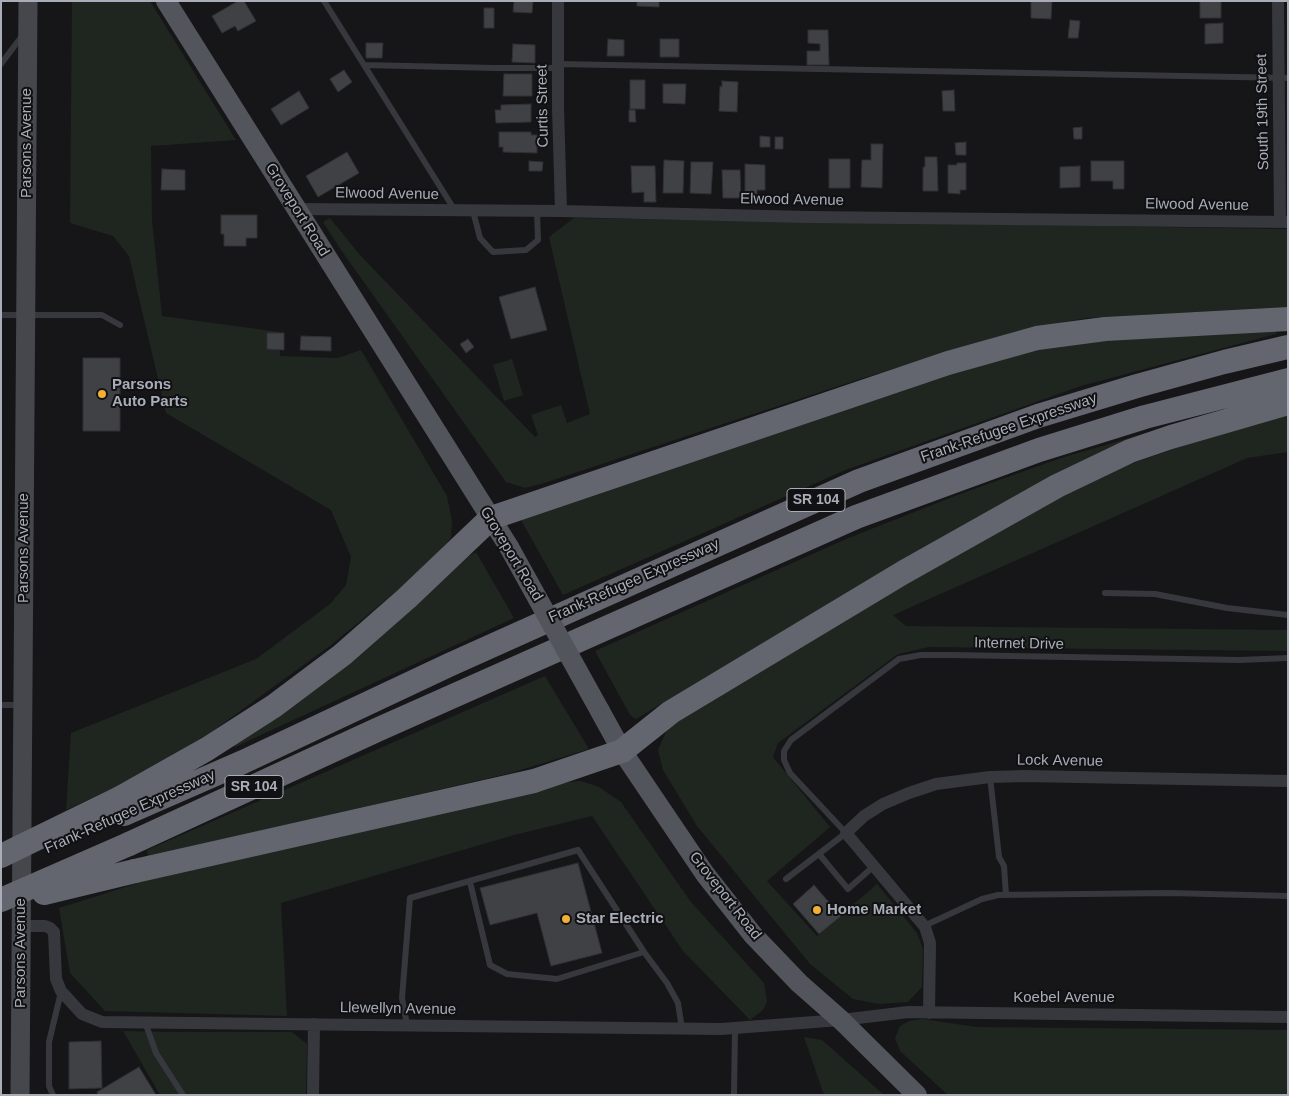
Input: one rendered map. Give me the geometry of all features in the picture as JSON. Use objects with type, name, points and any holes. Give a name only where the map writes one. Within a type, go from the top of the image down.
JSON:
[{"type":"highway","points":[[1,856],[123,806],[274,706],[342,654],[408,598],[491,518],[948,363],[1037,338],[1105,329],[1288,319]]},
{"type":"highway","name":"Frank-Refugee Expressway","points":[[1,870],[123,806],[242,762],[449,665],[859,482],[1038,416],[1136,386],[1288,347]]},
{"type":"highway","name":"Frank-Refugee Expressway","points":[[1,900],[856,517],[1039,450],[1145,417],[1288,380]]},
{"type":"highway","points":[[1,904],[135,871],[534,781],[622,751],[672,712],[904,572],[1057,486],[1130,451],[1171,436],[1288,403]]},
{"type":"main road","name":"Groveport Road","points":[[171,3],[296,209],[509,547],[622,751],[705,874],[753,934],[800,983],[841,1020],[917,1095]]},
{"type":"street","name":"Parsons Avenue","points":[[20,1095],[28,1]]},
{"type":"street","name":"Curtis Street","points":[[558,1],[561,211]]},
{"type":"street","name":"South 19th Street","points":[[1278,1],[1283,78],[1284,222]]},
{"type":"street","name":"Elwood Avenue","points":[[296,209],[1284,222]]},
{"type":"street","name":"Lock Avenue","points":[[846,832],[864,816],[909,793],[936,784],[990,777],[1288,781]]},
{"type":"street","points":[[846,832],[924,926],[930,943],[929,1013]]},
{"type":"street","name":"Llewellyn Avenue","points":[[22,926],[44,926],[54,932],[56,979],[61,990],[82,1014],[102,1022],[682,1029],[735,1028],[841,1020]]},
{"type":"street","name":"Koebel Avenue","points":[[841,1020],[908,1012],[1288,1017]]},
{"type":"street","points":[[313,1095],[314,1024]]},
{"type":"lane","points":[[324,1],[455,210]]},
{"type":"lane","points":[[1,64],[28,30]]},
{"type":"lane","points":[[364,65],[494,68],[558,66],[1283,78]]},
{"type":"lane","points":[[473,211],[480,238],[493,252],[526,250],[538,240],[537,211]]},
{"type":"lane","points":[[1,315],[102,315],[120,325]]},
{"type":"lane","points":[[1105,594],[1162,594],[1227,608],[1288,615]]},
{"type":"lane","name":"Internet Drive","points":[[846,832],[790,773],[784,760],[784,751],[791,740],[899,659],[921,655],[1240,660],[1288,658]]},
{"type":"lane","points":[[1,705],[22,705]]},
{"type":"lane","points":[[990,777],[999,858],[1004,866],[1006,895]]},
{"type":"lane","name":"Lock Avenue","points":[[786,879],[846,832]]},
{"type":"lane","points":[[407,1025],[402,998],[410,898],[578,850],[644,952],[667,983],[678,1003],[682,1029]]},
{"type":"lane","points":[[819,854],[848,889],[874,866]]},
{"type":"lane","points":[[470,882],[490,965],[507,974],[558,978],[644,952]]},
{"type":"lane","points":[[924,926],[982,899],[998,895],[1169,894],[1288,896]]},
{"type":"lane","points":[[53,1095],[49,1086],[49,1042],[61,990]]},
{"type":"lane","points":[[145,1022],[156,1053],[183,1095]]},
{"type":"lane","points":[[734,1095],[735,1028]]},
{"type":"shaded area","points":[[72,1],[150,1],[236,140],[151,146],[152,220],[162,316],[279,332],[280,356],[338,358],[361,350],[447,496],[452,521],[451,538],[431,563],[331,645],[210,733],[131,780],[66,810],[71,733],[256,659],[330,604],[346,585],[351,557],[331,510],[166,413],[129,256],[113,236],[70,223]]},
{"type":"shaded area","points":[[330,218],[360,255],[535,437],[538,435],[531,415],[561,405],[567,423],[590,414],[549,237],[574,218],[1288,229],[1288,307],[1086,318],[1014,332],[860,379],[525,488],[506,482],[341,250],[323,222]]},
{"type":"shaded area","points":[[1276,328],[1276,334],[1081,386],[843,471],[563,595],[521,520],[902,388],[1029,349],[1109,338]]},
{"type":"shaded area","points":[[512,359],[523,395],[504,401],[493,365]]},
{"type":"shaded area","points":[[1288,413],[1288,452],[1247,458],[893,615],[906,626],[1288,630],[1288,651],[929,647],[898,654],[778,743],[773,757],[830,827],[767,881],[817,936],[877,884],[917,933],[923,949],[922,987],[908,1002],[879,1004],[853,999],[810,964],[697,826],[663,770],[658,750],[671,720],[845,617],[1099,475],[1226,431]]},
{"type":"shaded area","points":[[1153,431],[775,636],[636,719],[630,715],[595,651],[846,539],[960,494],[1061,458]]},
{"type":"shaded area","points":[[476,552],[514,618],[235,747],[232,740],[459,561]]},
{"type":"shaded area","points":[[545,676],[589,749],[511,773],[148,857],[147,850]]},
{"type":"shaded area","points":[[581,781],[599,787],[621,802],[691,902],[764,983],[767,1002],[763,1010],[750,1020],[683,951],[592,816],[514,835],[281,903],[287,1016],[105,1011],[70,973],[59,908],[192,866],[554,783]]},
{"type":"shaded area","points":[[922,1019],[977,1027],[1288,1030],[1288,1095],[948,1095],[900,1051],[895,1038],[900,1026],[909,1021]]},
{"type":"shaded area","points":[[123,1031],[292,1032],[307,1044],[306,1095],[160,1095]]},
{"type":"shaded area","points":[[804,1037],[822,1040],[884,1095],[824,1095]]},
{"type":"building","points":[[238,1],[244,1],[256,21],[238,31],[235,26],[222,33],[212,16]]},
{"type":"building","points":[[514,1],[533,1],[532,13],[513,12]]},
{"type":"building","points":[[637,1],[659,1],[659,7],[637,6]]},
{"type":"building","points":[[1031,1],[1052,1],[1051,19],[1031,18]]},
{"type":"building","points":[[1200,1],[1221,1],[1221,18],[1200,18]]},
{"type":"building","points":[[484,8],[494,8],[494,28],[484,28]]},
{"type":"building","points":[[1070,20],[1080,21],[1078,38],[1068,38]]},
{"type":"building","points":[[1223,23],[1223,43],[1205,44],[1205,24]]},
{"type":"building","points":[[808,30],[828,30],[829,65],[807,65],[807,51],[820,51],[820,44],[808,43]]},
{"type":"building","points":[[608,39],[624,40],[624,56],[607,56]]},
{"type":"building","points":[[660,39],[679,39],[679,57],[660,57]]},
{"type":"building","points":[[366,43],[383,43],[382,58],[366,58]]},
{"type":"building","points":[[513,44],[535,45],[535,63],[512,62]]},
{"type":"building","points":[[344,70],[352,82],[338,92],[330,79]]},
{"type":"building","points":[[504,74],[532,74],[532,96],[503,96]]},
{"type":"building","points":[[630,80],[645,80],[645,109],[630,109]]},
{"type":"building","points":[[722,81],[738,82],[737,112],[719,111]]},
{"type":"building","points":[[663,84],[686,84],[685,104],[663,103]]},
{"type":"building","points":[[954,90],[955,111],[943,111],[942,91]]},
{"type":"building","points":[[299,91],[309,108],[281,125],[271,109]]},
{"type":"building","points":[[531,104],[531,122],[496,123],[495,110],[501,110],[501,105]]},
{"type":"building","points":[[629,110],[635,110],[636,122],[629,122]]},
{"type":"building","points":[[1082,127],[1082,139],[1074,139],[1073,128]]},
{"type":"building","points":[[499,132],[531,132],[531,135],[537,135],[537,153],[503,152],[503,147],[499,147]]},
{"type":"building","points":[[760,136],[770,137],[770,147],[760,147]]},
{"type":"building","points":[[775,137],[783,137],[783,149],[775,149]]},
{"type":"building","points":[[966,142],[966,155],[956,155],[955,143]]},
{"type":"building","points":[[871,144],[883,144],[882,188],[861,187],[862,160],[871,160]]},
{"type":"building","points":[[347,152],[359,173],[318,197],[306,176]]},
{"type":"building","points":[[925,157],[937,157],[938,191],[923,191]]},
{"type":"building","points":[[829,159],[850,159],[850,188],[829,188]]},
{"type":"building","points":[[664,160],[684,161],[683,193],[663,193]]},
{"type":"building","points":[[529,161],[543,162],[542,171],[529,171]]},
{"type":"building","points":[[1091,161],[1124,161],[1124,189],[1113,189],[1113,181],[1091,181]]},
{"type":"building","points":[[691,162],[713,162],[711,194],[690,193]]},
{"type":"building","points":[[957,163],[966,163],[966,190],[960,190],[960,194],[948,193],[948,165],[957,165]]},
{"type":"building","points":[[745,164],[765,165],[765,190],[757,190],[757,195],[745,195]]},
{"type":"building","points":[[631,166],[655,166],[656,202],[644,202],[644,192],[632,193]]},
{"type":"building","points":[[1080,166],[1080,187],[1060,188],[1060,167]]},
{"type":"building","points":[[162,169],[185,170],[185,190],[161,190]]},
{"type":"building","points":[[722,170],[740,170],[741,198],[723,198]]},
{"type":"building","points":[[221,215],[257,215],[257,238],[246,238],[246,246],[224,246],[224,234],[221,234]]},
{"type":"building","points":[[535,287],[547,330],[511,339],[499,297]]},
{"type":"building","points":[[267,333],[284,333],[284,350],[267,349]]},
{"type":"building","points":[[301,336],[331,337],[331,351],[300,350]]},
{"type":"building","points":[[468,339],[474,347],[466,353],[460,344]]},
{"type":"building","name":"Parsons Auto Parts","points":[[83,358],[120,358],[120,431],[83,431]]},
{"type":"building","name":"Star Electric","points":[[578,863],[602,953],[551,966],[537,913],[490,925],[480,888]]},
{"type":"building","name":"Home Market","points":[[814,885],[841,916],[819,934],[793,904]]},
{"type":"building","points":[[101,1041],[102,1088],[69,1089],[69,1042]]},
{"type":"building","points":[[139,1067],[156,1095],[98,1095],[97,1092]]},
{"type":"place","name":"Parsons Auto Parts","points":[[102,394]]},
{"type":"place","name":"Home Market","points":[[817,910]]},
{"type":"place","name":"Star Electric","points":[[566,919]]}]
